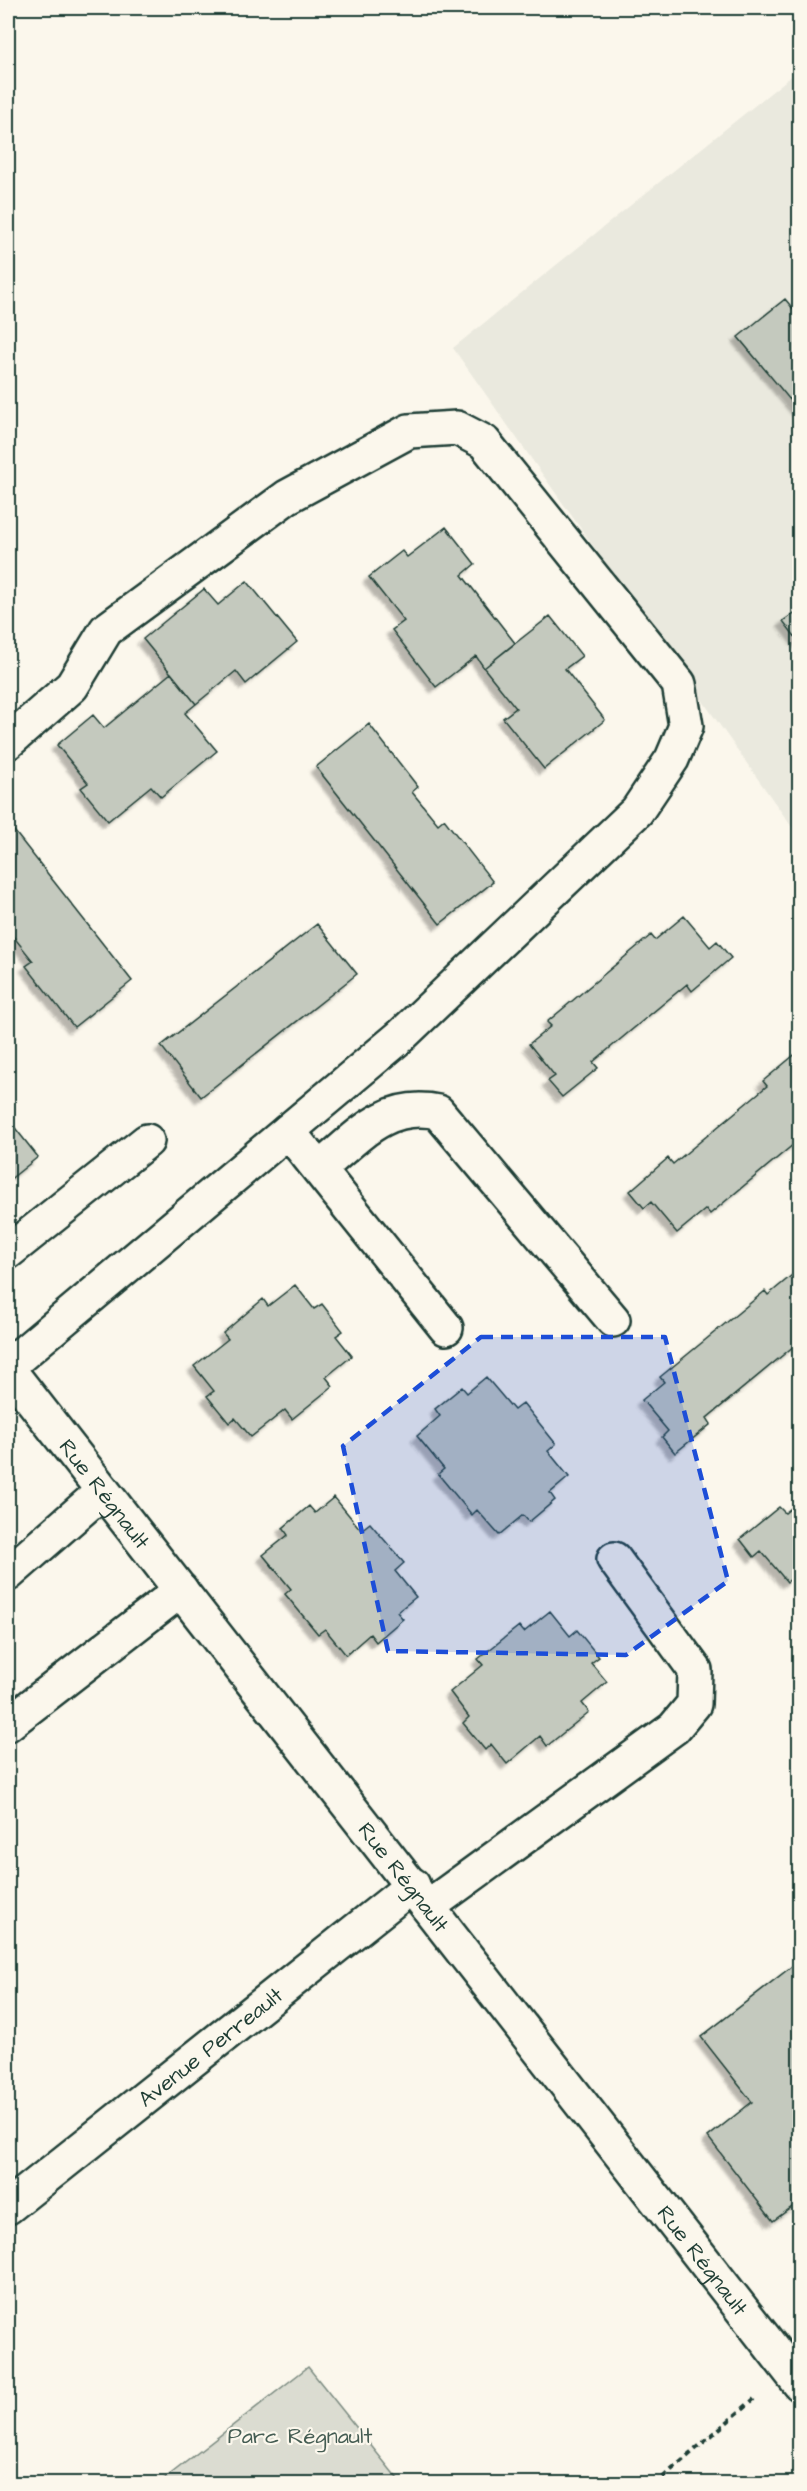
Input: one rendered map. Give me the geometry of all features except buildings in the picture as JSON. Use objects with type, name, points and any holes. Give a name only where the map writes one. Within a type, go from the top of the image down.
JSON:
[{"type":"street","points":[[8,742],[72,686],[106,630],[287,497],[409,431],[458,428],[484,442],[679,684],[686,726],[672,759],[638,811],[401,1036],[8,1368]]},
{"type":"street","points":[[320,1169],[381,1118],[418,1108],[438,1112],[613,1320]]},
{"type":"street","points":[[288,1131],[446,1328]]},
{"type":"street","points":[[8,1252],[147,1141]]},
{"type":"street","name":"Rue Régnault","points":[[8,1368],[800,2384]]},
{"type":"street","points":[[8,1574],[103,1491]]},
{"type":"street","name":"Avenue Perreault","points":[[8,2207],[421,1896],[674,1728],[694,1704],[695,1670],[614,1559]]},
{"type":"street","points":[[8,1724],[180,1590]]},
{"type":"path","points":[[655,2484],[754,2399]]},
{"type":"highlighted area","points":[[481,1337],[665,1337],[728,1581],[626,1655],[388,1651],[343,1446]]},
{"type":"shaded area","points":[[799,70],[799,837],[453,348]]},
{"type":"green space","name":"Parc Régnault","points":[[308,2367],[401,2483],[159,2483]]}]
